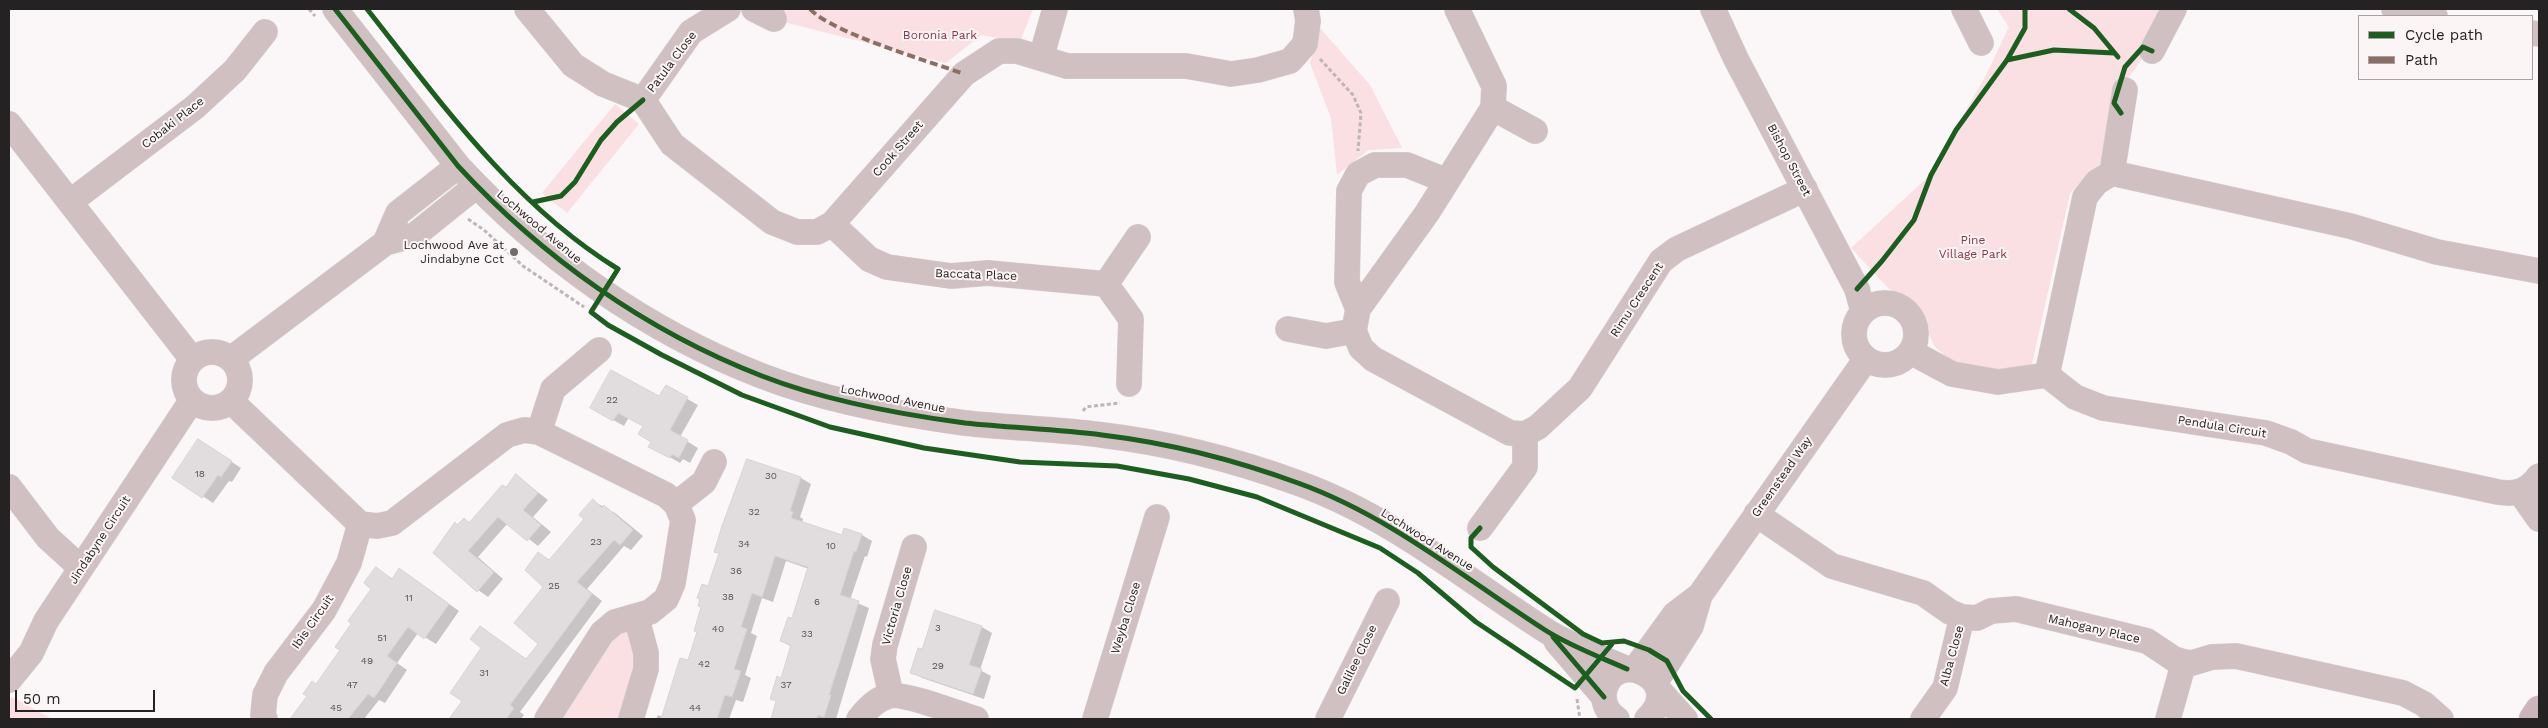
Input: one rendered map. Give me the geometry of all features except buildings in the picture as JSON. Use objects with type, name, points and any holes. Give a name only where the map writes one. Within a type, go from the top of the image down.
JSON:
[{"type":"main road","points":[[2533,719],[2539,710]]},
{"type":"street","name":"Lochwood Avenue","points":[[335,9],[458,166],[476,186],[533,238],[604,294],[676,337],[761,376],[831,397],[892,412],[966,423],[1063,431],[1166,445],[1230,460],[1301,484],[1366,513],[1423,547],[1548,632],[1644,678],[1685,719]]},
{"type":"street","points":[[527,9],[573,65],[603,84],[643,100]]},
{"type":"street","name":"Patula Close","points":[[643,100],[691,32],[728,9]]},
{"type":"street","points":[[1041,58],[1055,9]]},
{"type":"street","points":[[1305,44],[1308,21],[1306,9]]},
{"type":"street","points":[[1288,329],[1326,336],[1356,320],[1427,213],[1493,108],[1494,86],[1458,9]]},
{"type":"street","name":"Bishop Street","points":[[1714,9],[1736,59],[1858,289],[1863,311]]},
{"type":"street","points":[[1964,9],[1980,43]]},
{"type":"street","points":[[2152,51],[2174,9]]},
{"type":"street","points":[[2394,9],[2429,15]]},
{"type":"street","name":"Cobaki Place","points":[[70,202],[195,107],[235,70],[265,32]]},
{"type":"street","name":"Cook Street","points":[[643,100],[672,144],[772,222],[797,232],[817,232],[832,224],[964,74],[1000,51],[1017,52],[1067,66],[1186,66],[1231,74],[1258,70],[1290,60],[1305,44]]},
{"type":"street","points":[[2112,173],[2125,90]]},
{"type":"street","points":[[1493,108],[1535,131]]},
{"type":"street","points":[[9,124],[192,359]]},
{"type":"street","points":[[1447,181],[1407,165],[1375,165],[1358,174],[1349,191],[1347,282],[1361,348],[1373,359],[1510,433],[1525,434],[1525,467],[1480,528]]},
{"type":"street","points":[[385,243],[398,213],[458,166]]},
{"type":"street","points":[[1911,352],[1952,374],[1998,382],[2047,375],[2085,197],[2097,182],[2112,173],[2350,226],[2437,252],[2539,271]]},
{"type":"street","points":[[231,359],[385,243],[415,235],[476,186]]},
{"type":"street","name":"Rimu Crescent","points":[[1525,434],[1538,427],[1580,388],[1662,261],[1677,249],[1805,189]]},
{"type":"street","name":"Baccata Place","points":[[832,224],[869,259],[887,267],[950,276],[988,273],[1106,284]]},
{"type":"street","points":[[1129,384],[1131,318],[1106,284],[1138,237]]},
{"type":"street","points":[[1884,302],[1895,304],[1905,310],[1912,319],[1916,330],[1916,341],[1911,352],[1902,361],[1890,366],[1877,365],[1866,359],[1856,346],[1853,330],[1863,311],[1872,305],[1884,302]]},
{"type":"street","points":[[539,432],[553,389],[598,350]]},
{"type":"street","points":[[212,351],[222,353],[231,359],[238,368],[240,380],[238,391],[231,401],[222,406],[212,408],[192,400],[186,391],[183,380],[185,368],[192,359],[201,353],[212,351]]},
{"type":"street","name":"Greenstead Way","points":[[1644,678],[1675,614],[1700,595],[1866,359]]},
{"type":"street","name":"Pendula Circuit","points":[[2047,375],[2075,397],[2103,408],[2266,433],[2291,442],[2307,451],[2498,492],[2511,494],[2520,492]]},
{"type":"street","name":"Jindabyne Circuit","points":[[9,680],[31,653],[46,621],[192,400]]},
{"type":"street","points":[[231,401],[360,524],[377,526],[392,523],[506,435],[524,430],[539,432],[666,495],[676,504],[683,520],[673,583],[666,599],[650,612],[616,622],[602,633],[547,719]]},
{"type":"street","points":[[676,504],[704,482],[714,462]]},
{"type":"street","points":[[2539,476],[2526,490],[2520,492],[2539,520]]},
{"type":"street","points":[[9,487],[48,538],[81,568]]},
{"type":"street","points":[[1756,514],[1832,566],[1923,593],[1950,612],[1962,617]]},
{"type":"street","name":"Weyba Close","points":[[1095,719],[1157,517]]},
{"type":"street","name":"Ibis Circuit","points":[[262,718],[265,695],[276,673],[324,610],[349,563],[360,524]]},
{"type":"street","name":"Victoria Close","points":[[891,695],[883,659],[885,645],[914,547]]},
{"type":"street","name":"Galilee Close","points":[[1328,719],[1387,601]]},
{"type":"street","name":"Mahogany Place","points":[[1962,617],[1977,618],[1991,611],[2016,609],[2147,641],[2174,660],[2184,662]]},
{"type":"street","points":[[631,719],[646,669],[646,653],[636,616]]},
{"type":"street","name":"Alba Close","points":[[1924,719],[1945,688],[1962,617]]},
{"type":"street","name":"Lochwood Avenue","points":[[1548,632],[1580,681],[1606,711]]},
{"type":"street","points":[[2168,719],[2184,662],[2236,656],[2360,683],[2415,698],[2441,719]]},
{"type":"street","name":"Lochwood Avenue","points":[[1606,711],[1610,679],[1618,672],[1644,678]]},
{"type":"street","points":[[1644,678],[1659,702],[1655,712],[1647,719]]},
{"type":"street","points":[[859,719],[873,703],[891,695],[976,719]]},
{"type":"path","points":[[1305,44],[1353,95],[1361,113],[1358,174]]},
{"type":"path","points":[[1063,431],[1086,407],[1120,403],[1129,396],[1129,384]]},
{"type":"path","points":[[1580,681],[1580,719]]},
{"type":"green space","name":"Boronia Park","points":[[765,9],[1033,9],[1020,42],[981,35],[946,63],[784,22]]},
{"type":"green space","name":"Pine Village Park","points":[[1997,9],[2163,9],[2140,62],[2121,88],[2104,160],[2070,193],[2032,364],[2013,371],[1987,372],[1952,362],[1934,346],[1927,329],[1905,295],[1889,289],[1851,248],[1927,178],[1984,79],[2009,27]]},
{"type":"green space","points":[[1320,28],[1370,85],[1402,148],[1368,150],[1337,175],[1331,118],[1310,63]]},
{"type":"green space","points":[[615,104],[639,124],[567,213],[542,193]]},
{"type":"green space","points":[[636,616],[631,719],[547,719],[602,633]]},
{"type":"green space","points":[[12,697],[52,719],[9,719],[9,699]]},
{"type":"marked path","points":[[810,9],[821,18],[859,37],[964,74]]},
{"type":"cycle path","points":[[335,9],[458,166],[490,199],[561,261],[637,314],[677,337],[719,358],[786,385],[862,406],[965,423],[1068,431],[1127,438],[1202,453],[1298,483],[1332,497],[1395,530],[1555,636],[1627,669]]},
{"type":"cycle path","points":[[367,9],[452,116],[513,184],[545,215],[580,243],[618,269],[591,312],[608,325],[662,355],[742,395],[830,427],[924,448],[1020,462],[1117,466],[1189,479],[1257,497],[1380,548],[1418,573],[1476,622],[1575,688],[1612,644]]},
{"type":"cycle path","points":[[1857,289],[1914,220],[1931,175],[1956,130],[2007,60],[2025,28],[2025,9]]},
{"type":"cycle path","points":[[2069,9],[2094,28],[2118,57]]},
{"type":"cycle path","points":[[2121,113],[2114,103],[2125,67],[2143,47],[2152,51]]},
{"type":"cycle path","points":[[2007,60],[2054,50],[2114,53]]},
{"type":"cycle path","points":[[533,202],[561,196],[575,182],[601,140],[617,122],[643,100]]},
{"type":"cycle path","points":[[1480,528],[1471,538],[1471,547],[1493,567],[1583,634],[1602,643],[1624,641],[1649,650],[1667,661],[1683,691],[1711,719]]},
{"type":"cycle path","points":[[1553,637],[1604,697]]},
{"type":"place","name":"Lochwood Ave at Jindabyne Cct","points":[[514,252]]}]
